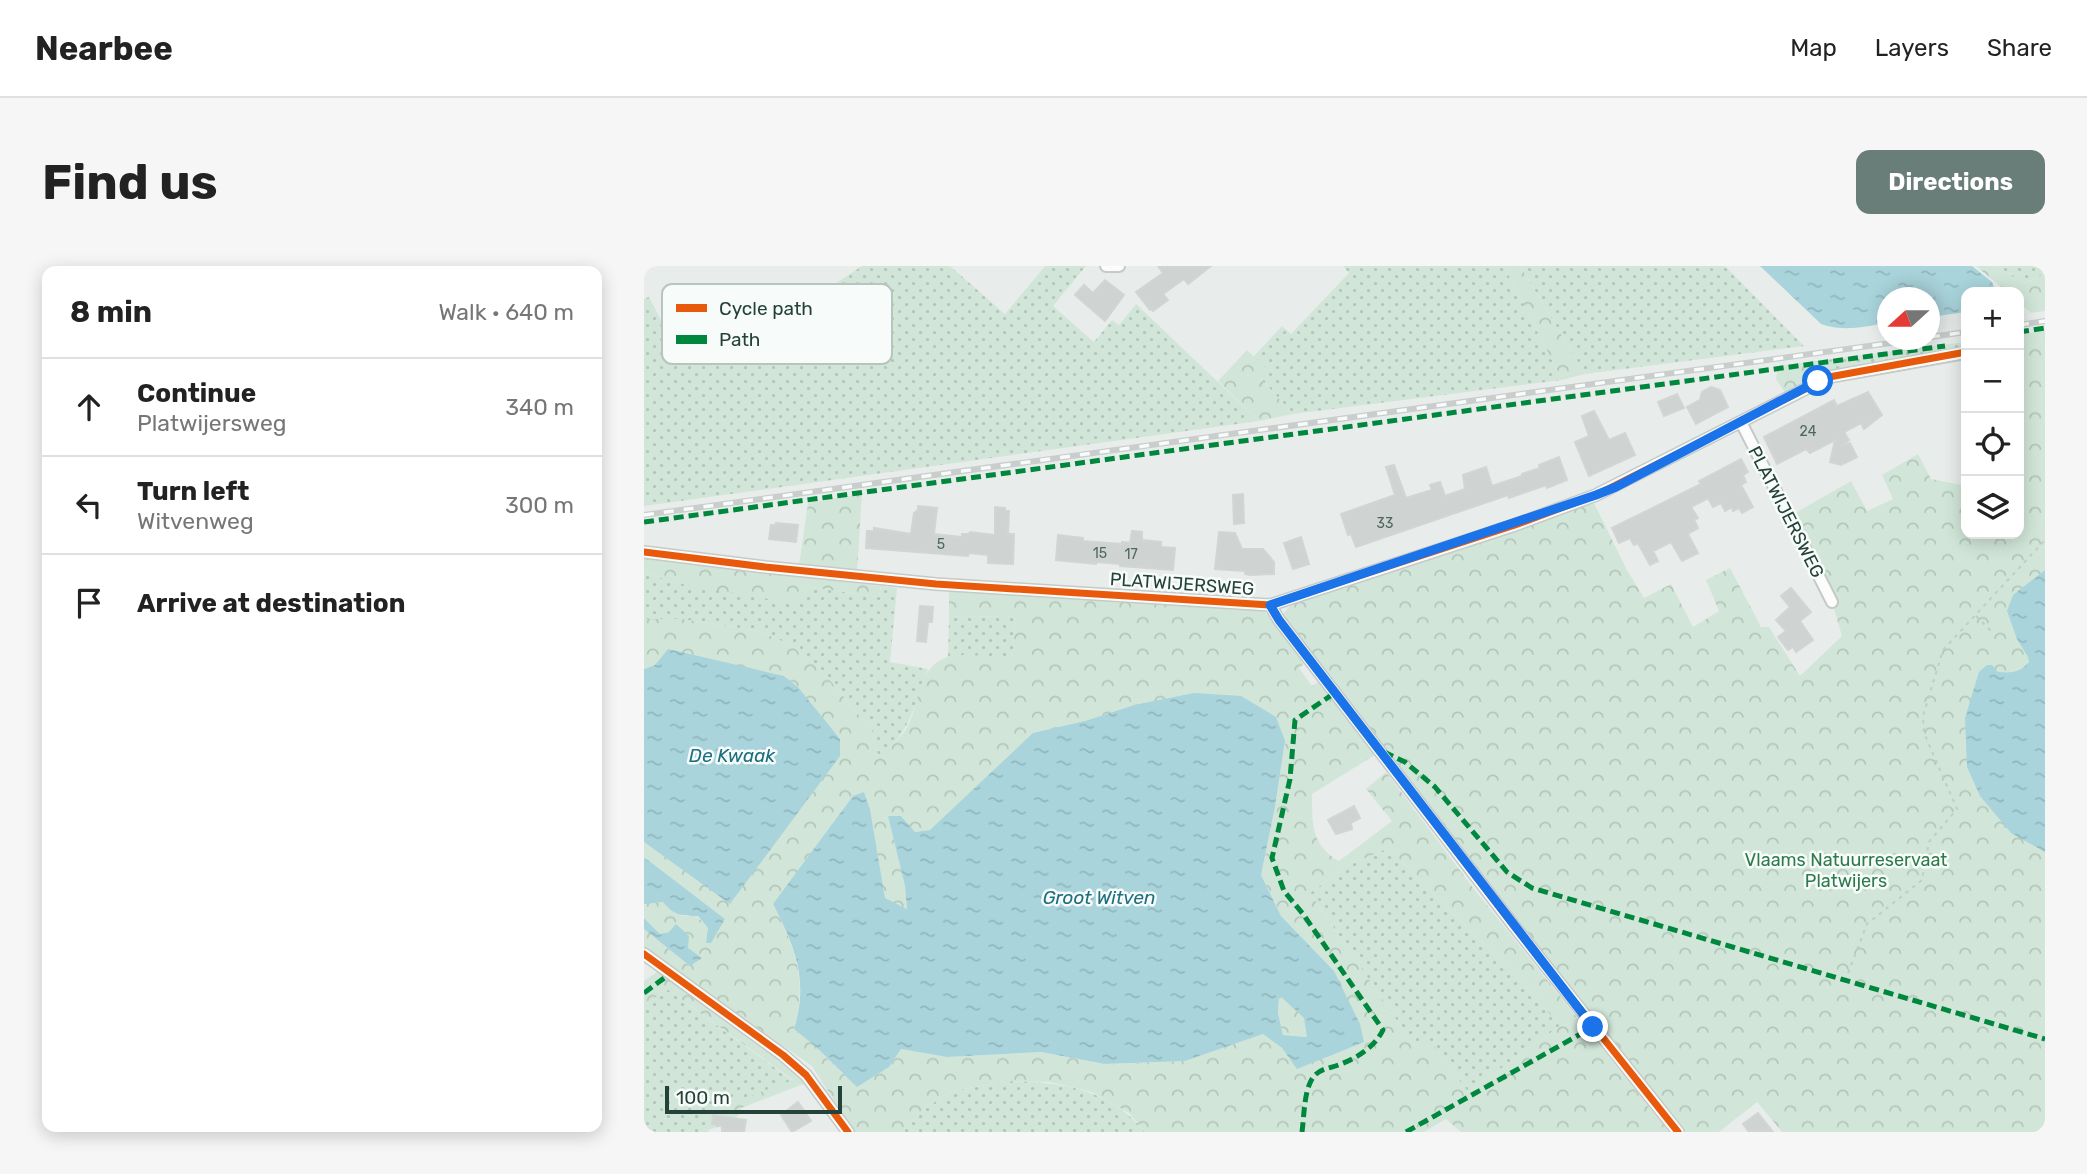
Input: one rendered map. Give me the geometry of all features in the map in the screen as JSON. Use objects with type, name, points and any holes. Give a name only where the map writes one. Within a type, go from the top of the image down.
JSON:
[{"type":"street","points":[[1107,266],[1119,266]]},
{"type":"street","name":"PLATWIJERSWEG","points":[[644,552],[936,584],[1270,605],[1596,495],[1829,376],[1961,354]]},
{"type":"street","name":"PLATWIJERSWEG","points":[[1741,422],[1832,602]]},
{"type":"street","points":[[1270,605],[1506,915],[1678,1132]]},
{"type":"street","points":[[644,954],[783,1055],[806,1075],[848,1132]]},
{"type":"path","points":[[1845,981],[1867,924],[1922,880],[1929,842],[1957,809],[1924,733],[1923,716],[1942,650],[2045,540]]},
{"type":"path","points":[[1975,615],[1993,633]]},
{"type":"green space","points":[[862,266],[950,266],[1005,314],[1045,266],[1086,266],[1053,306],[1094,342],[1112,320],[1119,325],[1136,304],[1259,421],[644,506],[644,299],[649,297],[662,322],[662,364],[892,364],[892,284],[835,284]]},
{"type":"green space","points":[[1343,266],[1504,266],[1562,380],[1293,414],[1260,378],[1253,357],[1282,326],[1291,334],[1349,273]]},
{"type":"green space","points":[[1504,266],[1520,266],[1585,374],[1562,380]]},
{"type":"green space","points":[[1520,266],[1725,266],[1804,346],[1585,374]]},
{"type":"green space","points":[[1976,266],[1996,266],[2025,283],[2045,274],[2045,311],[2031,313],[2024,307],[2024,287],[2001,287]]},
{"type":"green space","points":[[1996,266],[2045,266],[2045,274],[2025,283]]},
{"type":"green space","name":"Vlaams Natuurreservaat Platwijers","points":[[2045,331],[2045,1132],[1782,1132],[1757,1102],[1719,1132],[1684,1132],[1398,767],[1283,614],[1291,605],[1412,565],[1588,497],[1591,504],[1594,503],[1644,598],[1671,584],[1693,627],[1719,611],[1706,580],[1730,568],[1761,627],[1769,627],[1800,676],[1842,636],[1832,602],[1810,558],[1816,556],[1795,513],[1851,481],[1867,511],[1893,499],[1882,475],[1918,454],[1931,479],[1961,485],[1961,539],[2024,539],[2024,334]]},
{"type":"green space","points":[[1961,343],[1961,351],[1820,374],[1817,361],[1903,350],[1940,350],[1940,345]]},
{"type":"green space","points":[[1247,350],[1267,369],[1260,378],[1293,414],[1259,421],[1218,381]]},
{"type":"green space","points":[[1817,361],[1820,374],[1785,393],[1776,379],[1778,366]]},
{"type":"green space","points":[[862,494],[857,572],[799,566],[808,503]]},
{"type":"green space","points":[[644,557],[881,586],[879,597],[804,586],[805,596],[792,603],[676,583],[644,572]]},
{"type":"green space","points":[[644,572],[676,583],[803,586],[879,597],[881,586],[897,588],[890,662],[928,669],[904,729],[889,749],[878,756],[872,731],[823,672],[789,644],[758,631],[682,619],[644,619]]},
{"type":"green space","points":[[949,590],[1264,611],[1306,662],[1299,668],[1312,686],[1320,681],[1375,755],[1312,794],[1313,824],[1323,848],[1339,861],[1392,821],[1366,789],[1386,772],[1474,889],[1669,1132],[1461,1132],[1446,1119],[1424,1132],[1145,1132],[1129,1113],[1092,1092],[1050,1082],[1005,1081],[949,1092],[920,1112],[903,1132],[854,1132],[812,1066],[644,948],[644,929],[690,966],[688,948],[669,932],[660,934],[644,918],[644,903],[663,902],[683,916],[697,916],[708,928],[706,943],[725,919],[644,857],[644,842],[731,903],[839,739],[798,687],[784,676],[655,665],[644,669],[644,619],[682,619],[758,631],[789,644],[823,672],[872,731],[878,755],[894,744],[906,729],[924,679],[937,663],[955,655],[1012,659],[1016,617],[949,616]],"holes":[[[1134,705],[1285,742],[1261,875],[1281,916],[1334,971],[1298,1069],[1282,1048],[1263,1034],[1185,1061],[1105,1064],[1041,1052],[947,1057],[901,1049],[889,1067],[843,1074],[794,1029],[800,995],[797,965],[788,935],[773,904],[864,792],[870,809],[885,899],[907,909],[905,886],[888,816],[901,816],[915,832],[930,830],[1085,721]],[[1384,850],[1394,854],[1530,991],[1560,1026],[1468,1092],[1428,1038],[1415,1047],[1310,893],[1347,866]]]},
{"type":"green space","points":[[949,616],[1016,617],[1012,660],[964,655],[948,657]]},
{"type":"green space","points":[[1384,850],[1394,854],[1530,991],[1560,1026],[1468,1092],[1428,1039],[1415,1047],[1310,893],[1347,866]]},
{"type":"green space","points":[[660,970],[696,994],[798,1073],[806,1083],[741,1108],[742,1112],[728,1124],[708,1130],[702,1114],[793,1080],[667,989],[644,1006],[644,981]]},
{"type":"green space","points":[[667,989],[793,1081],[703,1114],[709,1132],[644,1132],[644,1006]]},
{"type":"green space","points":[[1279,994],[1304,1018],[1308,1037],[1283,1035],[1278,1013]]},
{"type":"green space","points":[[1005,1081],[1064,1086],[1099,1096],[1115,1105],[1145,1132],[903,1132],[920,1112],[949,1092]]},
{"type":"water","points":[[1760,266],[1972,266],[1992,282],[1994,287],[1961,287],[1961,313],[1940,316],[1940,287],[1877,287],[1877,325],[1837,328],[1821,324]]},
{"type":"water","points":[[2045,570],[2045,852],[2011,833],[1980,796],[1967,767],[1965,718],[1979,672],[1987,665],[1992,665],[1998,672],[2011,672],[2019,670],[2029,662],[2007,611],[2013,595]]},
{"type":"water","name":"De Kwaak","points":[[668,649],[784,676],[798,687],[840,739],[840,756],[730,904],[644,842],[644,669],[655,665]]},
{"type":"water","name":"Groot Witven","points":[[1194,693],[1241,696],[1276,717],[1285,741],[1261,875],[1281,916],[1334,971],[1360,1024],[1364,1042],[1297,1069],[1282,1048],[1263,1034],[1185,1061],[1105,1064],[1041,1052],[947,1057],[901,1049],[889,1067],[857,1087],[794,1029],[800,979],[788,935],[773,904],[853,796],[864,792],[870,809],[885,898],[907,909],[905,886],[888,816],[901,816],[915,832],[930,830],[1033,733],[1085,721],[1134,705]],"holes":[[[1279,995],[1304,1018],[1307,1037],[1283,1035],[1278,1013]]]},
{"type":"water","points":[[644,857],[725,919],[711,943],[706,943],[708,928],[698,916],[678,914],[663,902],[644,904]]},
{"type":"water","points":[[644,918],[660,934],[669,932],[676,924],[689,936],[688,948],[702,958],[690,966],[644,929]]},
{"type":"building","points":[[1158,266],[1211,266],[1188,284],[1184,279],[1163,294],[1168,300],[1153,311],[1136,292],[1163,273]]},
{"type":"building","points":[[1105,280],[1124,295],[1105,321],[1075,295],[1084,285],[1093,293]]},
{"type":"building","points":[[1711,387],[1720,390],[1728,407],[1696,424],[1687,407],[1700,400],[1702,392]]},
{"type":"building","points":[[1868,392],[1882,415],[1864,429],[1861,423],[1844,432],[1849,440],[1840,447],[1850,443],[1857,457],[1841,465],[1830,462],[1835,440],[1810,453],[1806,449],[1777,464],[1764,437],[1834,400],[1837,406]]},
{"type":"building","points":[[1677,394],[1684,408],[1664,416],[1658,402]]},
{"type":"building","points":[[1594,411],[1609,440],[1625,433],[1635,455],[1589,476],[1575,442],[1589,436],[1582,416]]},
{"type":"building","points":[[1559,457],[1567,480],[1509,498],[1508,495],[1356,547],[1351,534],[1348,535],[1341,514],[1395,495],[1386,467],[1394,465],[1406,498],[1432,490],[1430,485],[1440,482],[1445,496],[1465,489],[1463,475],[1486,467],[1492,486],[1522,476]]},
{"type":"building","points":[[1741,459],[1748,472],[1743,475],[1746,482],[1741,485],[1753,507],[1742,513],[1739,508],[1733,511],[1732,507],[1725,511],[1721,503],[1713,507],[1708,498],[1691,507],[1698,518],[1694,520],[1698,528],[1688,534],[1698,553],[1682,561],[1671,542],[1653,551],[1658,561],[1650,565],[1638,543],[1634,545],[1630,538],[1619,543],[1612,528],[1701,484],[1699,481]]},
{"type":"building","points":[[1243,494],[1244,523],[1234,524],[1233,495]]},
{"type":"building","points":[[918,506],[937,508],[934,534],[962,537],[962,534],[970,532],[995,535],[995,507],[1005,508],[1005,511],[1009,511],[1008,534],[1014,534],[1013,564],[988,563],[988,555],[969,553],[968,556],[866,548],[867,531],[874,531],[874,528],[911,534],[914,513]]},
{"type":"building","points":[[771,525],[798,525],[796,542],[769,539]]},
{"type":"building","points":[[1132,531],[1142,532],[1142,540],[1161,542],[1161,547],[1175,548],[1173,570],[1056,560],[1058,535],[1083,538],[1083,541],[1122,544],[1130,543]]},
{"type":"building","points":[[1219,532],[1235,533],[1242,549],[1263,549],[1274,562],[1274,574],[1250,575],[1245,574],[1245,571],[1215,569]]},
{"type":"building","points":[[1301,537],[1309,564],[1293,569],[1284,543]]},
{"type":"building","points":[[1791,588],[1811,612],[1800,621],[1813,640],[1796,652],[1793,647],[1788,650],[1778,637],[1786,631],[1776,620],[1790,607],[1781,596]]},
{"type":"building","points":[[920,606],[933,607],[926,642],[917,641]]},
{"type":"building","points":[[1354,806],[1360,818],[1351,823],[1352,829],[1336,834],[1328,820]]},
{"type":"building","points":[[798,1102],[811,1121],[792,1132],[781,1115]]},
{"type":"building","points":[[1758,1113],[1773,1132],[1749,1132],[1743,1124]]},
{"type":"building","points":[[713,1115],[746,1120],[744,1132],[722,1132],[722,1126],[712,1124]]},
{"type":"railway","points":[[2024,324],[2045,321]]},
{"type":"railway","points":[[1940,336],[1961,333]]},
{"type":"railway","points":[[644,515],[1877,345]]},
{"type":"marked path","points":[[2024,331],[2045,328]]},
{"type":"marked path","points":[[644,522],[1945,346]]},
{"type":"marked path","points":[[1302,1132],[1306,1094],[1313,1078],[1319,1072],[1360,1054],[1376,1041],[1383,1030],[1303,914],[1284,891],[1272,858],[1290,779],[1295,720],[1336,692]]},
{"type":"marked path","points":[[1384,752],[1405,762],[1435,787],[1507,872],[1532,888],[2045,1039]]},
{"type":"marked path","points":[[644,993],[671,973]]},
{"type":"marked path","points":[[1406,1132],[1593,1027]]},
{"type":"cycle path","points":[[644,552],[936,584],[1270,605],[1515,525],[1596,495],[1829,377],[1961,353]]},
{"type":"cycle path","points":[[1270,605],[1514,926],[1678,1132]]},
{"type":"cycle path","points":[[644,954],[783,1055],[806,1075],[848,1132]]},
{"type":"route","points":[[1593,1027],[1270,605],[1515,524],[1616,487],[1818,381]]}]
